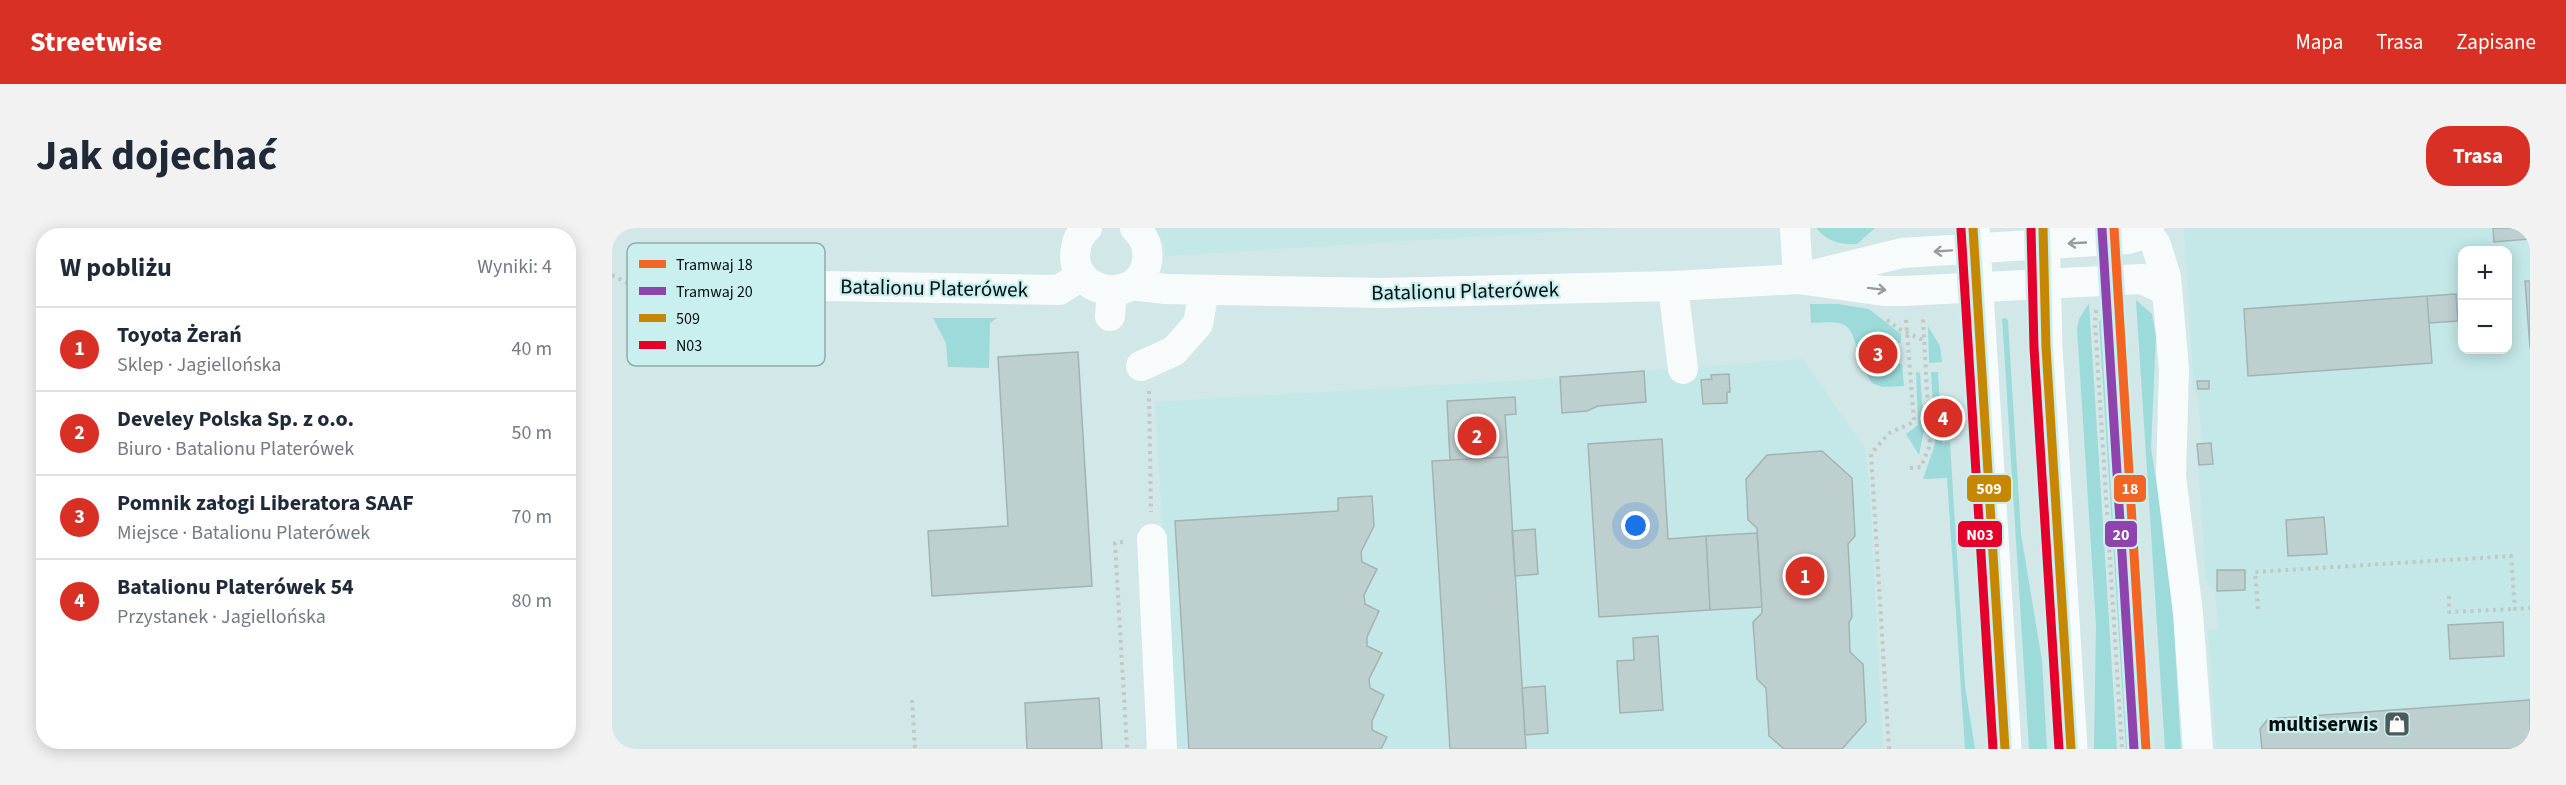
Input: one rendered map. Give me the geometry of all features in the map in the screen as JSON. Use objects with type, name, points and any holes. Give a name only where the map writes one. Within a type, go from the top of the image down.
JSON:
[{"type":"main road","points":[[2043,236],[2046,347],[2071,749]]},
{"type":"main road","points":[[1974,238],[2006,749]]},
{"type":"street","points":[[1081,276],[1076,265],[1075,253],[1077,241],[1087,228]]},
{"type":"street","points":[[1118,297],[1140,278],[1146,266],[1148,254],[1145,241],[1136,228]]},
{"type":"street","points":[[1795,228],[1798,279]]},
{"type":"street","points":[[2148,230],[2162,261],[2167,295],[2174,369],[2171,476],[2188,612],[2198,749]]},
{"type":"street","name":"Batalionu Platerówek","points":[[1798,279],[1882,256],[1974,238],[2043,236],[2128,239],[2148,230]]},
{"type":"street","name":"Batalionu Platerówek","points":[[825,292],[1059,290],[1081,276],[1100,290],[1118,297],[1165,289],[1383,293],[1673,286],[1798,279],[1884,291],[2142,279],[2161,288],[2167,295]]},
{"type":"street","points":[[1673,286],[1683,369]]},
{"type":"street","points":[[1141,366],[1174,351],[1198,324],[1204,290]]},
{"type":"street","points":[[1152,539],[1162,749]]},
{"type":"path","points":[[612,275],[627,283]]},
{"type":"path","points":[[2098,281],[2095,323],[2121,749]]},
{"type":"path","points":[[1910,468],[1921,467],[1930,445],[1913,291]]},
{"type":"path","points":[[1889,749],[1871,454],[1889,433],[1914,422],[1913,291]]},
{"type":"path","points":[[1127,749],[1114,543],[1152,539],[1149,382],[1141,366]]},
{"type":"path","points":[[2258,609],[2256,572],[2511,556],[2515,609]]},
{"type":"path","points":[[2449,596],[2449,612],[2530,608]]},
{"type":"path","points":[[912,700],[915,749]]},
{"type":"shaded area","points":[[1154,228],[1615,228],[1166,256],[1164,243]]},
{"type":"shaded area","points":[[1816,228],[1875,228],[1857,244],[1851,244],[1829,239]]},
{"type":"shaded area","points":[[2184,228],[2530,228],[2530,749],[2216,749],[2208,630],[2218,630],[2215,590],[2206,581],[2197,444],[2202,444],[2198,396],[2194,393]]},
{"type":"shaded area","points":[[2108,295],[2113,295],[2114,301],[2111,302],[2139,749],[2126,749],[2099,322],[2109,303]]},
{"type":"shaded area","points":[[2136,300],[2152,314],[2156,336],[2151,448],[2171,575],[2181,749],[2165,749]]},
{"type":"shaded area","points":[[2089,303],[2117,749],[2094,749],[2096,625],[2077,328],[2079,319]]},
{"type":"shaded area","points":[[1810,304],[1838,304],[1869,309],[1901,334],[1901,343],[1875,342],[1875,364],[1902,364],[1904,386],[1882,387],[1872,383],[1861,364],[1850,330],[1840,323],[1811,323]]},
{"type":"shaded area","points":[[933,318],[997,318],[990,323],[989,368],[948,367],[946,343]]},
{"type":"shaded area","points":[[2006,318],[2021,534],[2042,661],[2047,749],[2029,749],[2002,319]]},
{"type":"shaded area","points":[[1928,326],[1940,346],[1942,362],[1929,363]]},
{"type":"shaded area","points":[[1803,359],[1865,448],[1870,491],[1883,749],[1176,749],[1155,402],[1525,380]]},
{"type":"shaded area","points":[[1916,372],[1920,373],[1924,430],[1919,455],[1906,434],[1918,425]]},
{"type":"shaded area","points":[[1931,372],[1938,372],[1942,443],[1950,442],[1965,686],[1975,749],[1965,749],[1947,478],[1923,479],[1935,444]]},
{"type":"building","points":[[2493,228],[2530,228],[2530,239],[2494,242]]},
{"type":"building","points":[[2525,281],[2530,281],[2530,348]]},
{"type":"building","points":[[2456,294],[2458,321],[2429,323],[2427,296]]},
{"type":"building","points":[[2427,296],[2432,363],[2248,376],[2244,309]]},
{"type":"building","points":[[1078,352],[1092,586],[932,596],[928,531],[1008,526],[998,357]]},
{"type":"building","points":[[1644,371],[1646,402],[1598,406],[1587,411],[1562,413],[1560,377]]},
{"type":"building","points":[[1729,374],[1730,392],[1727,392],[1727,403],[1703,404],[1701,380],[1712,379],[1711,375]]},
{"type":"building","points":[[2197,381],[2209,381],[2209,389],[2198,389]]},
{"type":"building","points":[[1515,397],[1516,414],[1505,415],[1508,457],[1450,460],[1447,401]]},
{"type":"building","points":[[1662,439],[1668,539],[1706,536],[1710,610],[1599,617],[1588,444]]},
{"type":"building","points":[[2211,443],[2213,464],[2199,465],[2197,444]]},
{"type":"building","points":[[1822,451],[1852,478],[1855,536],[1848,544],[1852,617],[1849,622],[1850,652],[1863,664],[1866,722],[1842,749],[1784,749],[1769,736],[1766,688],[1757,679],[1753,622],[1762,613],[1762,607],[1757,528],[1748,520],[1746,479],[1767,455]]},
{"type":"building","points":[[1508,457],[1526,749],[1450,749],[1432,461]]},
{"type":"building","points":[[1372,496],[1374,526],[1361,552],[1362,562],[1377,569],[1364,595],[1365,604],[1379,611],[1367,637],[1367,646],[1382,653],[1369,679],[1370,688],[1384,695],[1372,721],[1372,730],[1387,737],[1381,749],[1189,749],[1175,521],[1338,511],[1338,498]]},
{"type":"building","points":[[2324,517],[2327,554],[2288,556],[2286,520]]},
{"type":"building","points":[[1535,529],[1538,574],[1515,576],[1512,531]]},
{"type":"building","points":[[1757,533],[1762,607],[1710,610],[1706,536]]},
{"type":"building","points":[[2217,570],[2245,570],[2245,590],[2217,591]]},
{"type":"building","points":[[2503,622],[2504,656],[2450,659],[2448,625]]},
{"type":"building","points":[[1658,636],[1663,710],[1620,713],[1617,661],[1634,660],[1633,638]]},
{"type":"building","points":[[1545,686],[1548,733],[1525,735],[1522,688]]},
{"type":"building","points":[[1099,698],[1102,749],[1027,749],[1025,703]]},
{"type":"building","name":"multiserwis","points":[[2530,700],[2530,749],[2262,749],[2260,729],[2268,719]]},
{"type":"tram line","name":"18","points":[[2114,228],[2146,749]]},
{"type":"tram line","name":"20","points":[[2102,229],[2134,749]]},
{"type":"transit line","name":"509","points":[[1973,228],[2005,749]]},
{"type":"transit line","name":"N03","points":[[2031,228],[2034,348],[2059,749]]},
{"type":"transit line","name":"509","points":[[2043,228],[2046,347],[2071,749]]},
{"type":"transit line","name":"N03","points":[[1961,229],[1993,749]]},
{"type":"place","name":"Pomnik załogi Liberatora SAAF","points":[[1878,354]]},
{"type":"place","name":"Batalionu Platerówek 54","points":[[1943,418]]},
{"type":"place","name":"Develey Polska Sp. z o.o.","points":[[1477,436]]},
{"type":"place","name":"Toyota Żerań","points":[[1805,576]]},
{"type":"place","name":"multiserwis","points":[[2397,724]]}]
